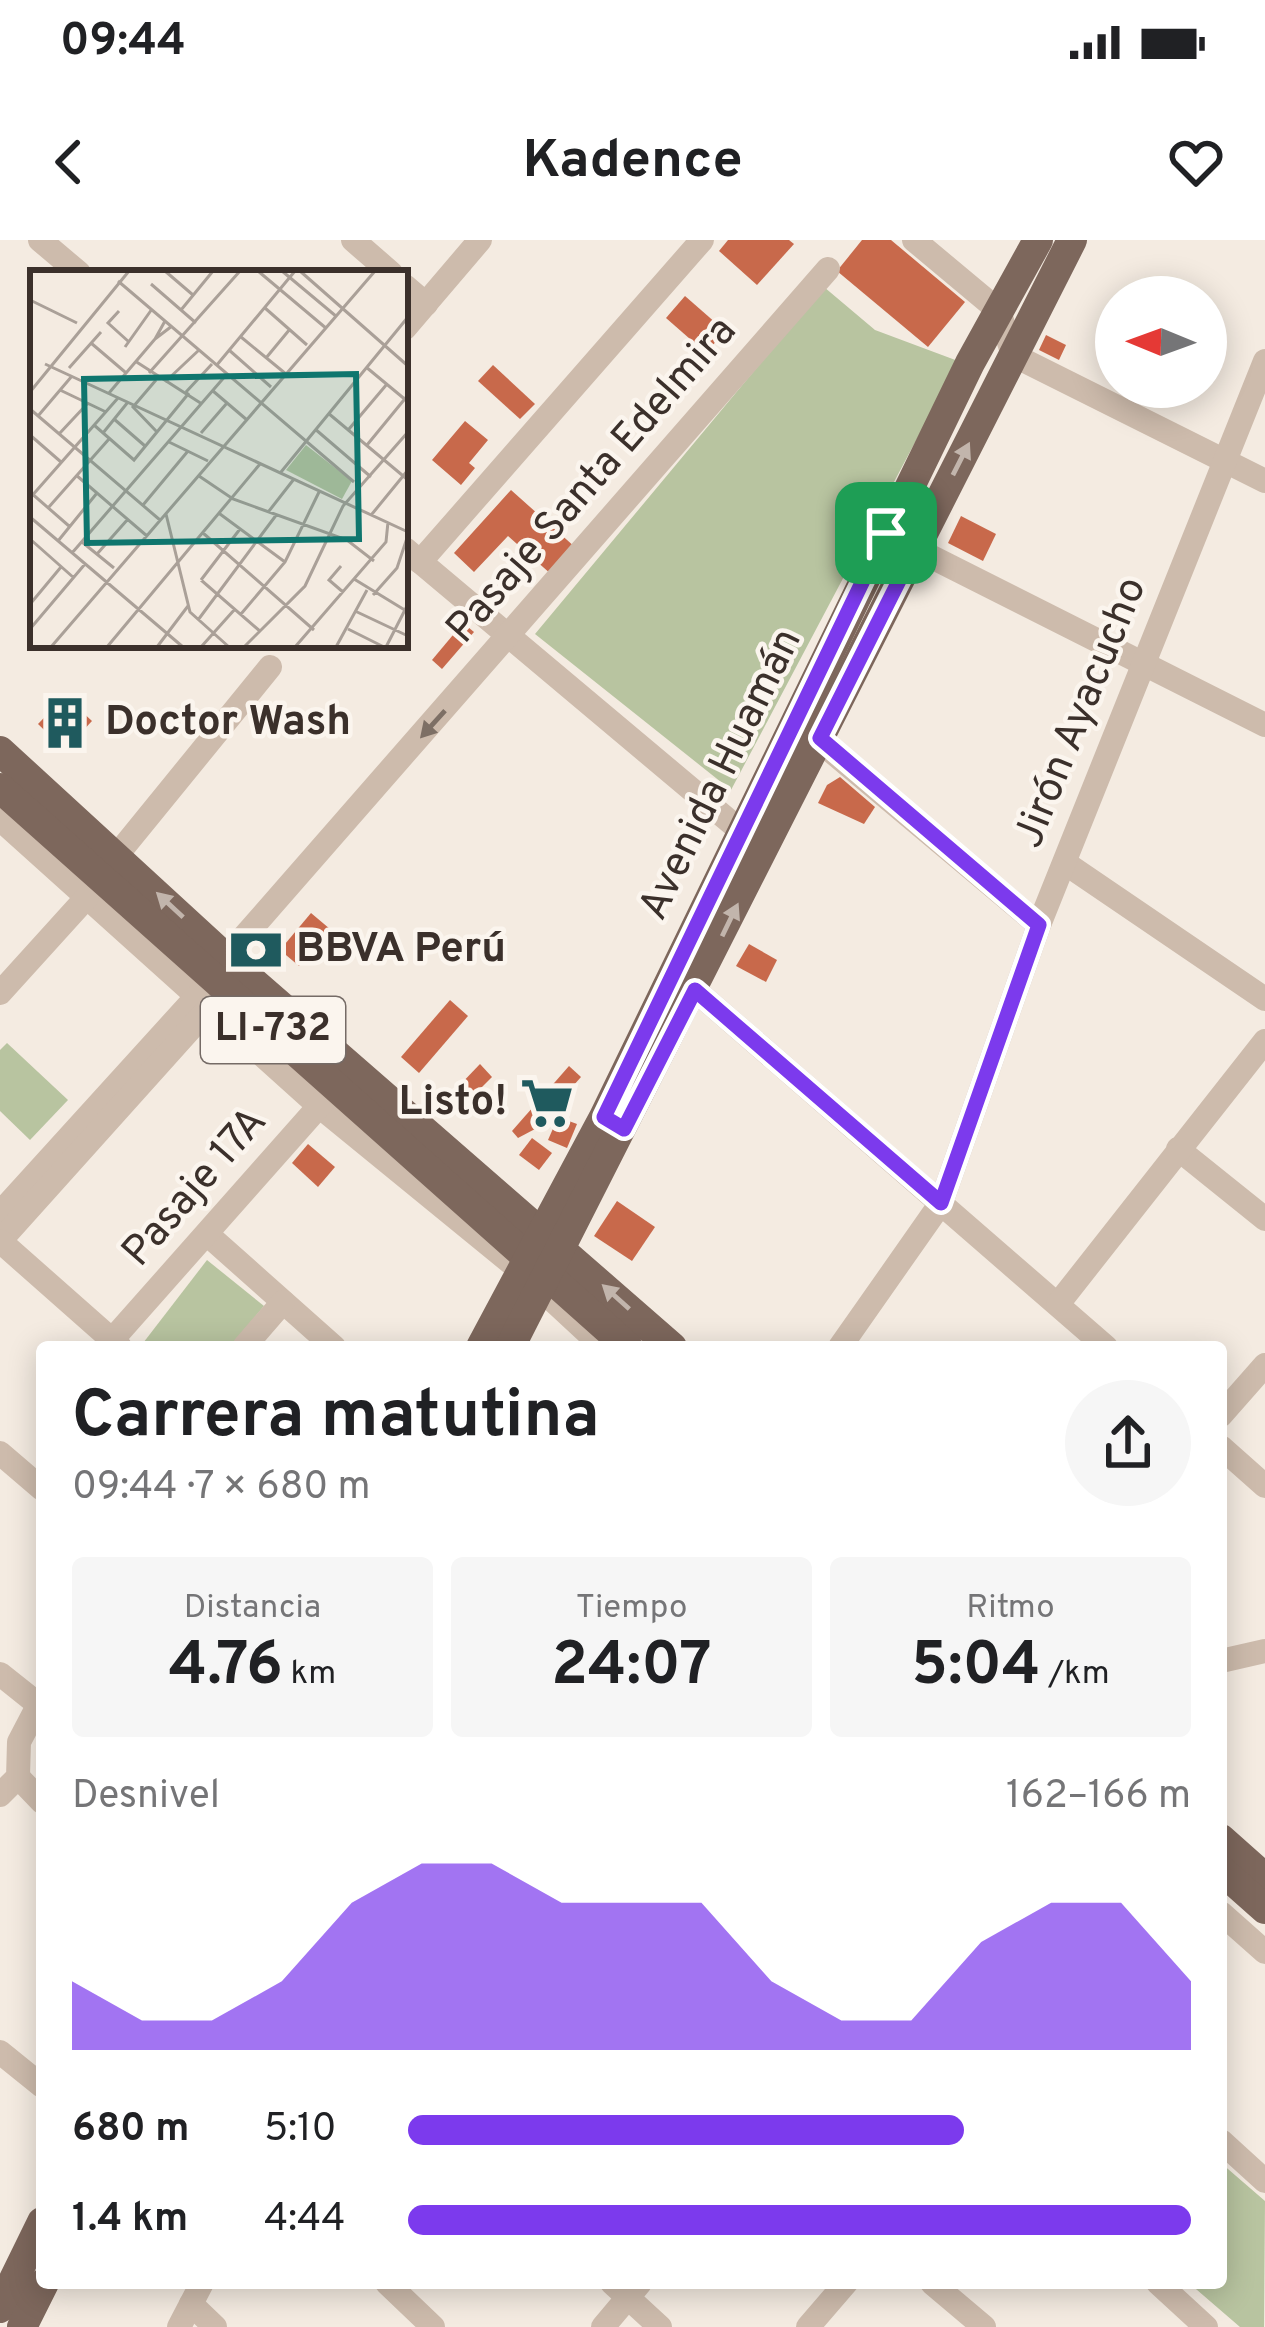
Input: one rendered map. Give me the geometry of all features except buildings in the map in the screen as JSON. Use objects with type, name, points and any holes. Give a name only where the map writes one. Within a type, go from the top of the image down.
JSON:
[{"type":"main road","name":"Avenida Huamán","points":[[486,1341],[539,1261],[614,1123],[807,730],[886,533],[1038,240]]},
{"type":"main road","name":"Avenida Huamán","points":[[682,987],[741,831],[915,549],[1072,240]]},
{"type":"main road","name":"LI-732","points":[[0,751],[117,855],[219,985],[382,1109],[466,1184],[622,1341]]},
{"type":"main road","name":"LI-732","points":[[0,788],[219,985],[328,1096],[382,1109]]},
{"type":"main road","name":"Avenida Huamán","points":[[512,1341],[539,1261]]},
{"type":"main road","name":"LI-732","points":[[539,1261],[663,1341]]},
{"type":"main road","points":[[1227,1843],[1265,1878]]},
{"type":"main road","points":[[1227,1875],[1265,1910]]},
{"type":"main road","points":[[0,2308],[36,2234]]},
{"type":"main road","points":[[22,2327],[41,2289]]},
{"type":"street","points":[[40,240],[75,270]]},
{"type":"street","points":[[353,240],[388,270]]},
{"type":"street","points":[[408,325],[480,240]]},
{"type":"street","points":[[702,240],[413,555],[741,831]]},
{"type":"street","points":[[914,240],[999,310],[1013,355],[1265,481]]},
{"type":"street","name":"Pasaje Santa Edelmira","points":[[219,985],[243,938],[828,269]]},
{"type":"street","points":[[408,289],[426,304]]},
{"type":"street","name":"Jirón Ayacucho","points":[[844,1341],[941,1203],[1039,925],[1265,361]]},
{"type":"street","points":[[886,533],[1265,725]]},
{"type":"street","points":[[117,855],[270,667]]},
{"type":"street","points":[[807,730],[1039,925]]},
{"type":"street","points":[[0,819],[87,897],[219,985]]},
{"type":"street","points":[[1065,863],[1265,999]]},
{"type":"street","points":[[0,993],[87,897]]},
{"type":"street","points":[[0,1213],[219,985]]},
{"type":"street","points":[[0,1241],[219,985]]},
{"type":"street","points":[[682,987],[1099,1341]]},
{"type":"street","points":[[1058,1304],[1265,1041]]},
{"type":"street","points":[[328,1096],[539,1261],[599,1341]]},
{"type":"street","name":"Pasaje 17A","points":[[119,1341],[328,1096]]},
{"type":"street","points":[[1178,1149],[1265,1219]]},
{"type":"street","points":[[208,1235],[327,1341]]},
{"type":"street","name":"Pasaje 17A","points":[[0,1241],[113,1341]]},
{"type":"street","points":[[249,1341],[284,1302]]},
{"type":"street","points":[[1227,1407],[1265,1365]]},
{"type":"street","points":[[1227,1453],[1265,1486]]},
{"type":"street","points":[[0,1454],[36,1484]]},
{"type":"street","points":[[1227,1660],[1265,1651]]},
{"type":"street","points":[[0,1674],[36,1699]]},
{"type":"street","points":[[36,1710],[19,1742],[9,1786],[36,1799]]},
{"type":"street","points":[[1227,1918],[1265,1952]]},
{"type":"street","points":[[0,2052],[36,2081]]},
{"type":"street","points":[[1227,2146],[1265,2181]]},
{"type":"street","points":[[393,2289],[433,2327]]},
{"type":"street","points":[[602,2327],[625,2289]]},
{"type":"street","points":[[627,2289],[660,2327]]},
{"type":"street","points":[[808,2327],[841,2289]]},
{"type":"street","points":[[939,2289],[984,2327]]},
{"type":"street","points":[[1165,2289],[1206,2327]]},
{"type":"street","points":[[191,2305],[215,2327]]},
{"type":"green space","points":[[824,287],[875,330],[958,361],[731,790],[535,634]]},
{"type":"green space","points":[[7,1043],[68,1100],[30,1140],[0,1111],[0,1050]]},
{"type":"green space","points":[[207,1260],[264,1306],[235,1341],[145,1341]]},
{"type":"green space","points":[[1227,2168],[1265,2201],[1264,2327],[1240,2327],[1196,2289],[1227,2289]]},
{"type":"place","name":"Doctor Wash","points":[[65,723]]},
{"type":"place","name":"BBVA Perú","points":[[256,950]]},
{"type":"place","name":"Listo!","points":[[547,1103]]},
{"type":"route","points":[[886,533],[915,549],[820,738],[1039,925],[941,1203],[695,990],[624,1129],[604,1117],[886,533]]}]
